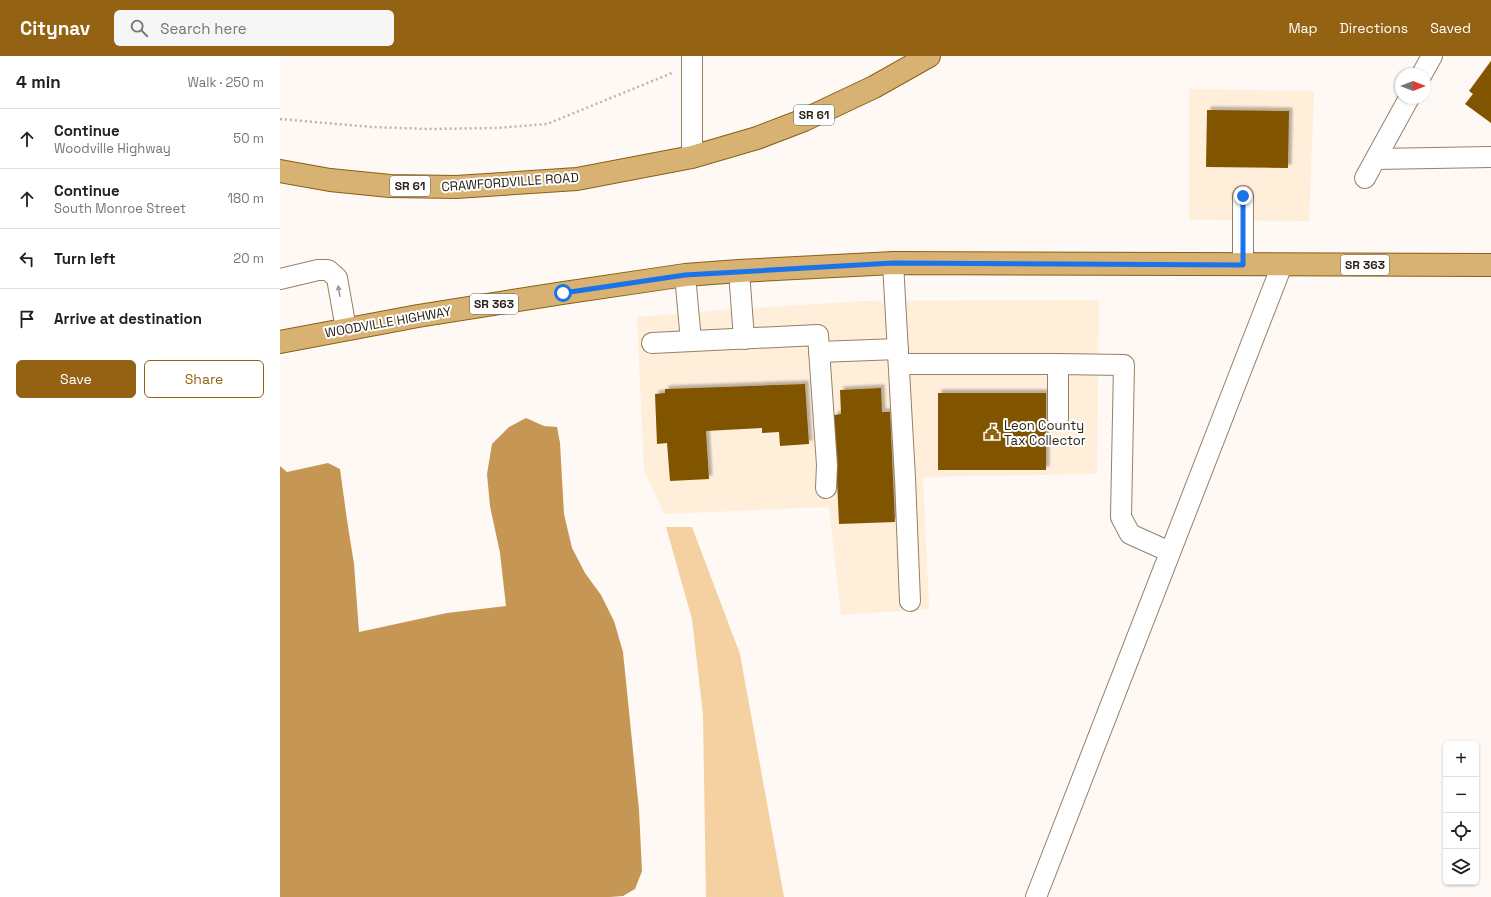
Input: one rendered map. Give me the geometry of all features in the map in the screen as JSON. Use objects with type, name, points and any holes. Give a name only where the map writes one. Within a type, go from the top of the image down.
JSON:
[{"type":"main road","name":"SR 61","points":[[692,157],[757,138],[804,120],[874,87],[929,56]]},
{"type":"main road","name":"CRAWFORDVILLE ROAD","points":[[280,171],[338,181],[390,186],[456,187],[577,179],[692,157]]},
{"type":"main road","name":"SR 363","points":[[739,271],[893,263],[1491,265]]},
{"type":"main road","name":"WOODVILLE HIGHWAY","points":[[280,342],[418,316],[555,294],[685,275],[739,271]]},
{"type":"street","points":[[1425,68],[1432,56]]},
{"type":"street","points":[[692,61],[692,157]]},
{"type":"street","points":[[1365,178],[1406,104]]},
{"type":"street","points":[[1376,159],[1491,157]]},
{"type":"street","points":[[1243,196],[1243,265]]},
{"type":"street","points":[[893,263],[899,357],[910,601]]},
{"type":"street","points":[[1036,897],[1282,265]]},
{"type":"street","points":[[280,279],[318,270],[328,270],[337,278],[346,329]]},
{"type":"street","points":[[739,271],[744,339]]},
{"type":"street","points":[[685,275],[691,342]]},
{"type":"street","points":[[652,344],[818,335],[827,465],[826,488]]},
{"type":"street","points":[[820,352],[1058,364],[1124,365],[1121,517],[1130,534],[1170,552]]},
{"type":"street","points":[[1058,364],[1058,419]]},
{"type":"path","points":[[280,118],[372,128],[496,128],[547,124],[692,61]]},
{"type":"shaded area","points":[[1189,89],[1314,91],[1309,221],[1189,220]]},
{"type":"shaded area","points":[[1099,300],[1097,474],[923,477],[929,609],[841,615],[829,507],[664,514],[644,470],[637,317],[860,301]]},
{"type":"shaded area","points":[[526,418],[544,426],[557,427],[560,443],[564,514],[572,548],[585,573],[601,595],[614,621],[623,652],[639,810],[642,871],[635,889],[623,896],[610,897],[280,897],[280,466],[287,472],[328,463],[340,469],[354,564],[359,632],[447,613],[506,606],[500,553],[490,506],[487,474],[492,444],[509,427]]},
{"type":"shaded area","points":[[666,527],[692,527],[740,654],[784,897],[706,897],[703,715],[692,619]]},
{"type":"building","points":[[1491,61],[1491,123],[1465,104],[1473,94],[1469,91]]},
{"type":"building","points":[[1207,110],[1289,111],[1288,168],[1206,167]]},
{"type":"building","points":[[805,384],[809,444],[780,446],[779,432],[762,433],[762,428],[706,431],[709,479],[670,481],[667,443],[657,444],[655,394],[665,393],[665,389]]},
{"type":"building","points":[[881,388],[882,412],[890,412],[895,522],[839,524],[834,415],[841,414],[840,390]]},
{"type":"building","name":"Leon County Tax Collector","points":[[938,393],[1046,393],[1046,470],[938,470]]},
{"type":"place","name":"Leon County Tax Collector","points":[[992,432]]},
{"type":"route","points":[[563,293],[685,275],[893,263],[1243,265],[1243,196]]}]
